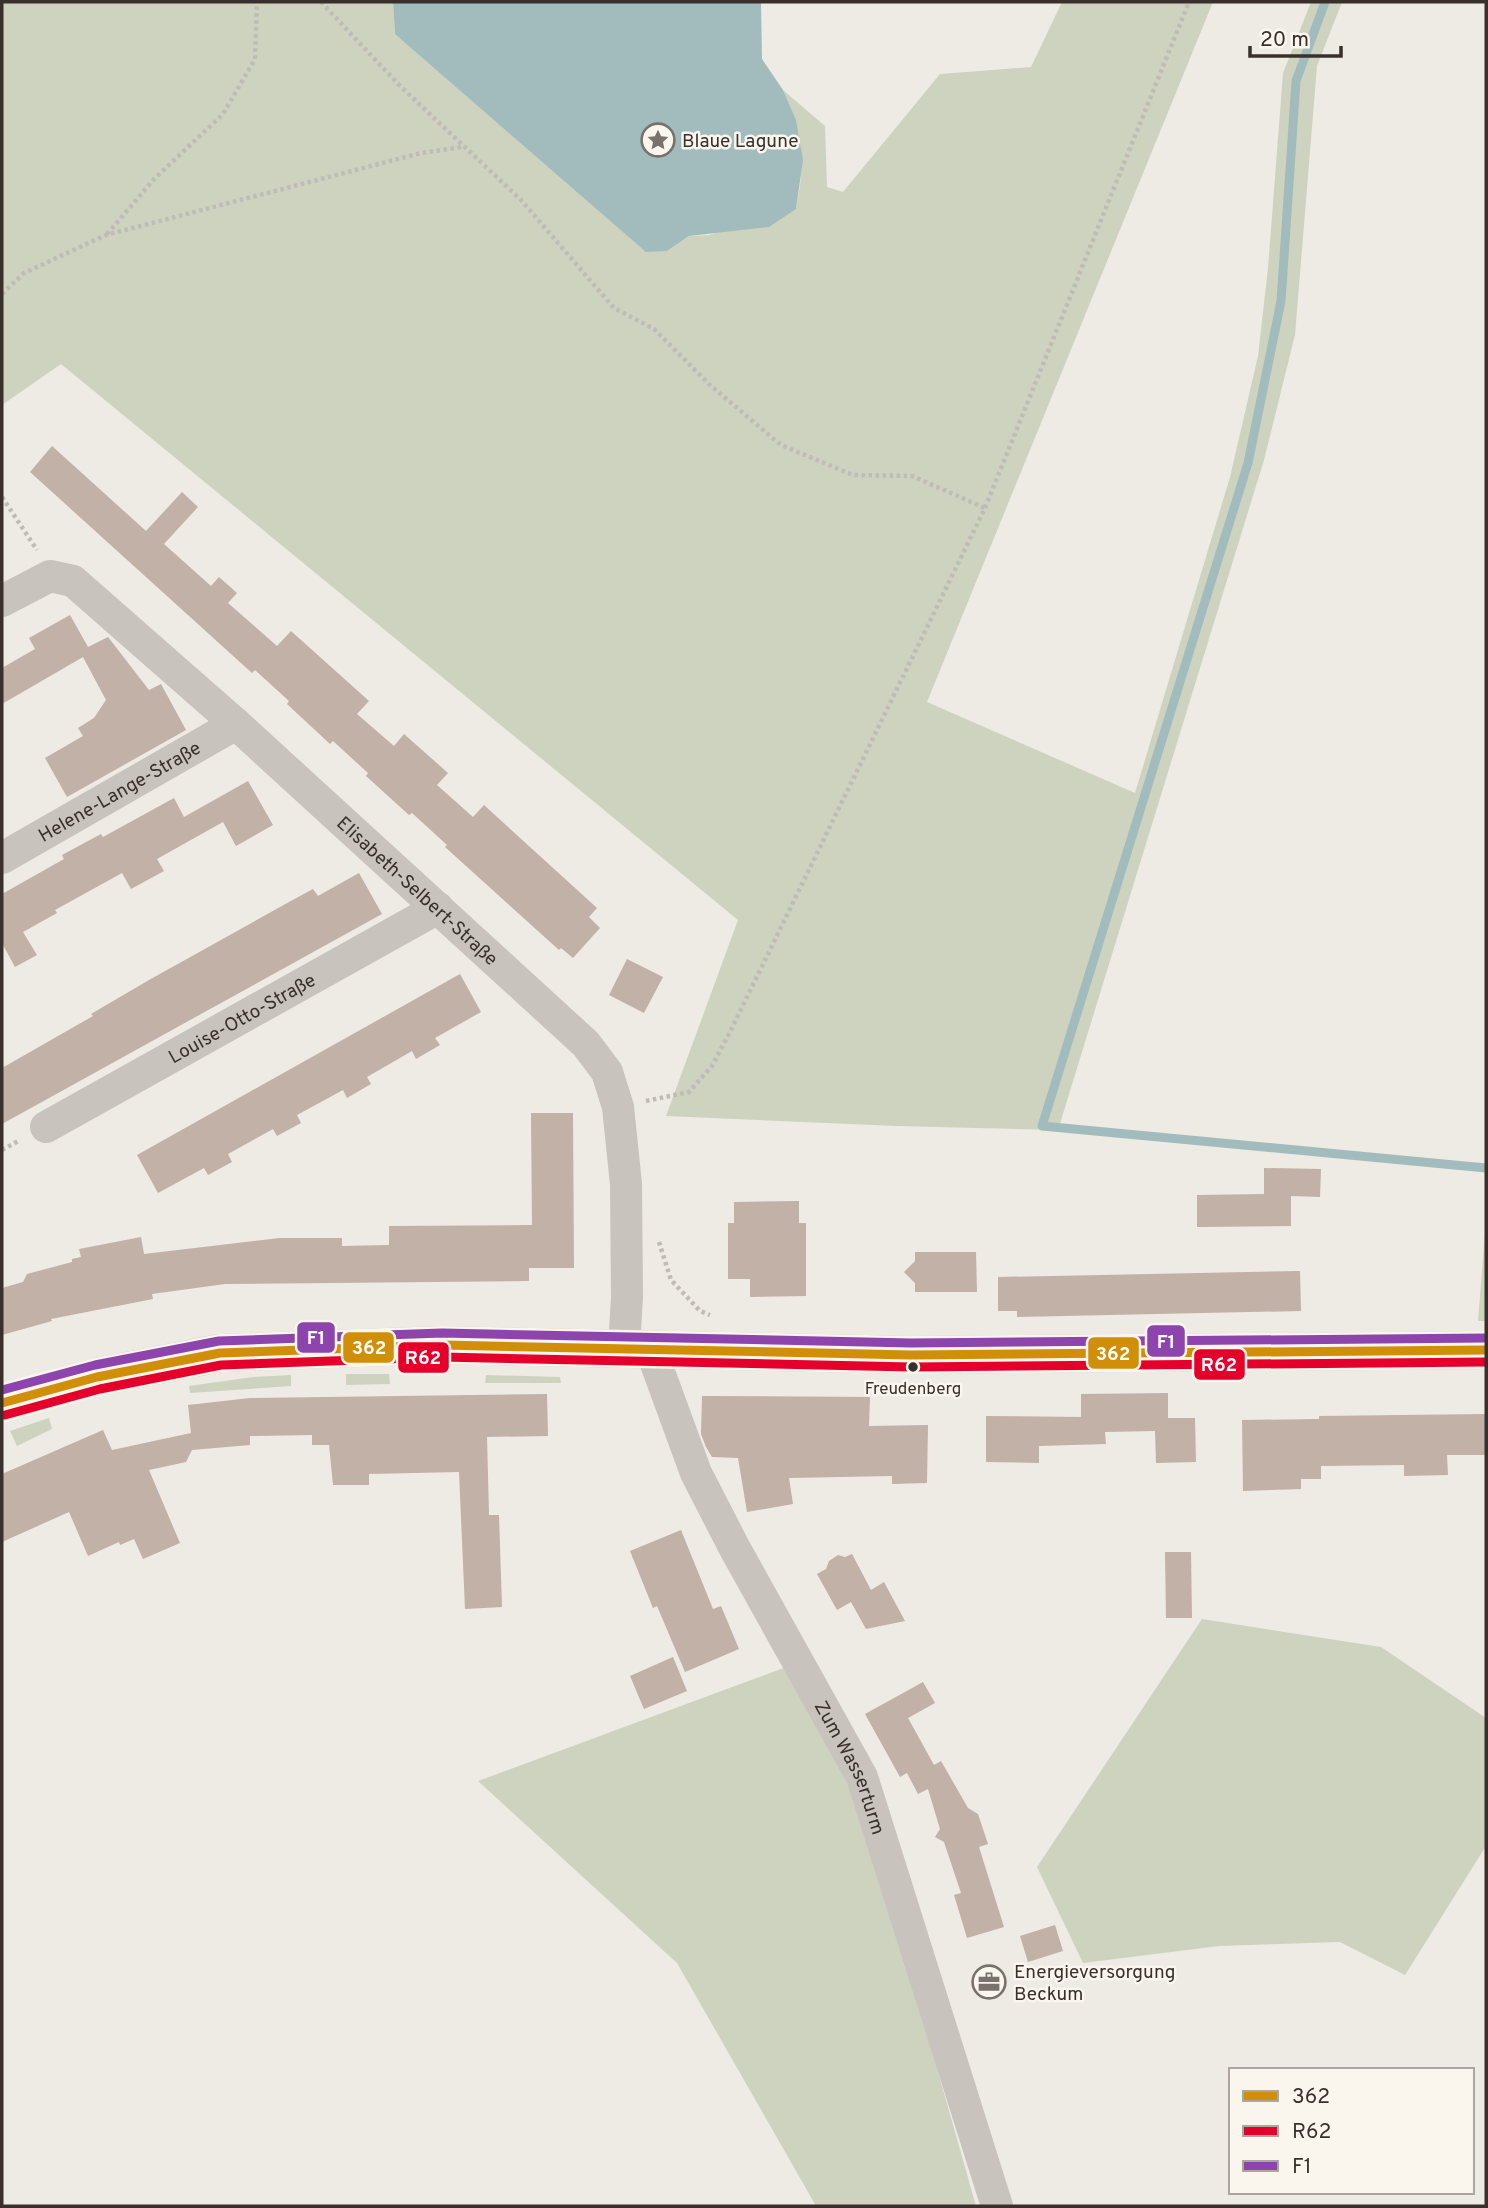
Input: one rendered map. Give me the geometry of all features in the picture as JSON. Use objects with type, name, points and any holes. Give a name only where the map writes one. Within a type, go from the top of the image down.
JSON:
[{"type":"street","points":[[2,601],[50,576]]},
{"type":"street","name":"Elisabeth-Selbert-Straße","points":[[50,576],[73,580],[236,724],[586,1044],[607,1072],[618,1107],[626,1184],[627,1297],[638,1349]]},
{"type":"street","name":"Helene-Lange-Straße","points":[[2,858],[236,724]]},
{"type":"street","name":"Louise-Otto-Straße","points":[[46,1127],[438,908]]},
{"type":"street","points":[[2,1403],[97,1377],[220,1353],[442,1345],[911,1355],[1486,1350]]},
{"type":"street","name":"Zum Wasserturm","points":[[638,1349],[734,1547],[862,1777],[997,2206]]},
{"type":"path","points":[[106,235],[155,178],[223,114],[255,59],[257,2]]},
{"type":"path","points":[[321,2],[463,147],[521,200],[614,308],[654,329],[711,386],[781,445],[853,475],[912,476],[985,508]]},
{"type":"path","points":[[644,1113],[643,1101],[689,1092],[712,1066],[985,508],[1189,2]]},
{"type":"path","points":[[2,294],[24,272],[106,235],[421,153],[463,147]]},
{"type":"path","points":[[2,498],[35,547],[50,576]]},
{"type":"path","points":[[659,1241],[671,1280],[700,1311],[732,1323],[733,1351]]},
{"type":"green space","points":[[2,2],[393,2],[395,34],[667,251],[689,236],[709,235],[796,209],[801,176],[801,148],[795,121],[783,90],[825,126],[827,187],[843,192],[940,74],[1031,67],[1062,2],[1213,2],[927,702],[1135,793],[1230,477],[1258,356],[1268,268],[1283,73],[1311,2],[1342,2],[1317,66],[1295,335],[1264,460],[1058,1130],[666,1116],[738,920],[61,364],[2,405]]},
{"type":"green space","points":[[1486,1220],[1486,1321],[1478,1321]]},
{"type":"green space","points":[[346,1374],[389,1374],[390,1384],[346,1385]]},
{"type":"green space","points":[[291,1375],[291,1386],[190,1393],[189,1386],[253,1377]]},
{"type":"green space","points":[[486,1375],[560,1377],[561,1383],[485,1383]]},
{"type":"green space","points":[[49,1418],[52,1429],[17,1446],[10,1431]]},
{"type":"green space","points":[[1202,1619],[1381,1647],[1486,1718],[1486,1846],[1405,1975],[1340,1942],[1219,1946],[1083,1963],[1037,1867]]},
{"type":"green space","points":[[789,1666],[851,1779],[899,1934],[976,2206],[816,2206],[677,1963],[478,1781]]},
{"type":"water","name":"Blaue Lagune","points":[[393,2],[761,2],[762,59],[783,90],[796,120],[803,160],[796,209],[769,227],[689,236],[667,251],[646,252],[395,34]]},
{"type":"building","points":[[52,446],[146,531],[182,492],[198,507],[164,544],[211,586],[219,577],[237,593],[228,603],[277,646],[291,631],[369,701],[357,714],[394,746],[404,734],[448,773],[437,785],[473,817],[484,805],[597,908],[589,917],[600,928],[573,958],[561,948],[559,950],[445,847],[447,845],[412,813],[409,815],[366,776],[368,773],[333,741],[330,744],[255,670],[252,673],[30,472]]},
{"type":"building","points":[[70,615],[88,647],[108,637],[149,690],[161,684],[186,730],[67,797],[45,758],[83,736],[78,728],[94,718],[106,700],[83,657],[2,704],[2,668],[35,649],[29,638]]},
{"type":"building","points":[[248,781],[273,825],[236,846],[223,822],[157,859],[164,871],[131,889],[122,873],[55,910],[57,913],[23,932],[37,955],[15,967],[2,943],[2,894],[64,859],[62,855],[101,834],[103,837],[174,798],[184,817]]},
{"type":"building","points":[[359,873],[382,914],[2,1124],[2,1068],[93,1016],[91,1014],[149,980],[289,902],[313,889],[318,896]]},
{"type":"building","points":[[627,959],[663,977],[644,1013],[609,995]]},
{"type":"building","points":[[460,974],[481,1012],[435,1038],[440,1045],[416,1059],[412,1051],[367,1077],[371,1084],[347,1098],[343,1090],[297,1115],[301,1123],[277,1136],[273,1129],[228,1154],[232,1162],[208,1175],[204,1168],[158,1193],[137,1155]]},
{"type":"building","points":[[531,1113],[573,1113],[574,1268],[529,1268],[529,1281],[225,1284],[152,1294],[153,1299],[51,1319],[52,1321],[2,1335],[2,1288],[23,1282],[27,1274],[72,1262],[72,1259],[81,1257],[79,1249],[141,1237],[144,1254],[280,1238],[342,1238],[342,1246],[389,1245],[389,1226],[532,1225]]},
{"type":"building","points":[[1264,1168],[1321,1169],[1320,1197],[1291,1196],[1291,1226],[1197,1227],[1197,1195],[1264,1194]]},
{"type":"building","points":[[799,1201],[799,1223],[806,1223],[806,1296],[750,1297],[750,1279],[728,1279],[728,1223],[734,1223],[734,1202]]},
{"type":"building","points":[[915,1252],[976,1252],[977,1292],[915,1292],[915,1283],[904,1272],[915,1261]]},
{"type":"building","points":[[1300,1271],[1301,1311],[1017,1317],[1017,1311],[998,1311],[998,1277]]},
{"type":"building","points":[[1168,1393],[1168,1418],[1195,1418],[1196,1462],[1156,1463],[1155,1431],[1105,1432],[1106,1444],[1039,1446],[1039,1463],[986,1462],[986,1416],[1081,1417],[1081,1394]]},
{"type":"building","points":[[547,1394],[548,1436],[487,1437],[489,1515],[499,1515],[502,1607],[465,1609],[459,1472],[369,1474],[369,1485],[333,1485],[329,1445],[312,1445],[312,1435],[250,1436],[250,1445],[192,1450],[186,1462],[149,1470],[180,1543],[143,1559],[134,1539],[120,1545],[119,1542],[88,1556],[69,1512],[2,1542],[2,1474],[103,1430],[112,1450],[191,1433],[188,1405],[250,1398]]},
{"type":"building","points":[[702,1396],[870,1397],[869,1426],[928,1425],[927,1483],[892,1484],[892,1476],[789,1478],[793,1504],[747,1512],[738,1458],[712,1457],[706,1447],[701,1434]]},
{"type":"building","points":[[1486,1414],[1486,1455],[1447,1455],[1448,1475],[1404,1476],[1404,1465],[1321,1466],[1321,1479],[1301,1479],[1301,1489],[1243,1491],[1242,1420],[1319,1419],[1319,1416]]},
{"type":"building","points":[[681,1530],[713,1609],[721,1606],[739,1649],[685,1672],[657,1606],[653,1608],[630,1551]]},
{"type":"building","points":[[1165,1552],[1191,1552],[1192,1618],[1166,1618]]},
{"type":"building","points":[[852,1554],[871,1590],[884,1582],[905,1621],[866,1629],[851,1602],[837,1610],[817,1574],[826,1569],[829,1561],[838,1555],[845,1557]]},
{"type":"building","points":[[673,1657],[687,1691],[644,1709],[630,1676]]},
{"type":"building","points":[[923,1682],[935,1703],[908,1718],[934,1765],[941,1761],[968,1808],[978,1814],[988,1844],[979,1847],[1004,1927],[967,1938],[954,1895],[961,1893],[944,1842],[935,1837],[940,1829],[928,1789],[918,1794],[907,1773],[900,1777],[865,1714]]},
{"type":"building","points":[[1055,1925],[1063,1951],[1028,1962],[1020,1936]]},
{"type":"waterway","points":[[1325,2],[1296,81],[1281,301],[1248,463],[1042,1126],[1486,1168]]},
{"type":"transit line","name":"F1","points":[[2,1390],[95,1365],[219,1341],[442,1333],[911,1343],[1486,1338]]},
{"type":"transit line","name":"362","points":[[2,1403],[97,1377],[220,1353],[442,1345],[911,1355],[1486,1350]]},
{"type":"transit line","name":"R62","points":[[5,1415],[100,1389],[221,1365],[442,1357],[911,1367],[1486,1362]]},
{"type":"place","name":"Blaue Lagune","points":[[658,140]]},
{"type":"place","name":"Freudenberg","points":[[913,1367]]},
{"type":"place","name":"Energieversorgung Beckum","points":[[989,1982]]}]
